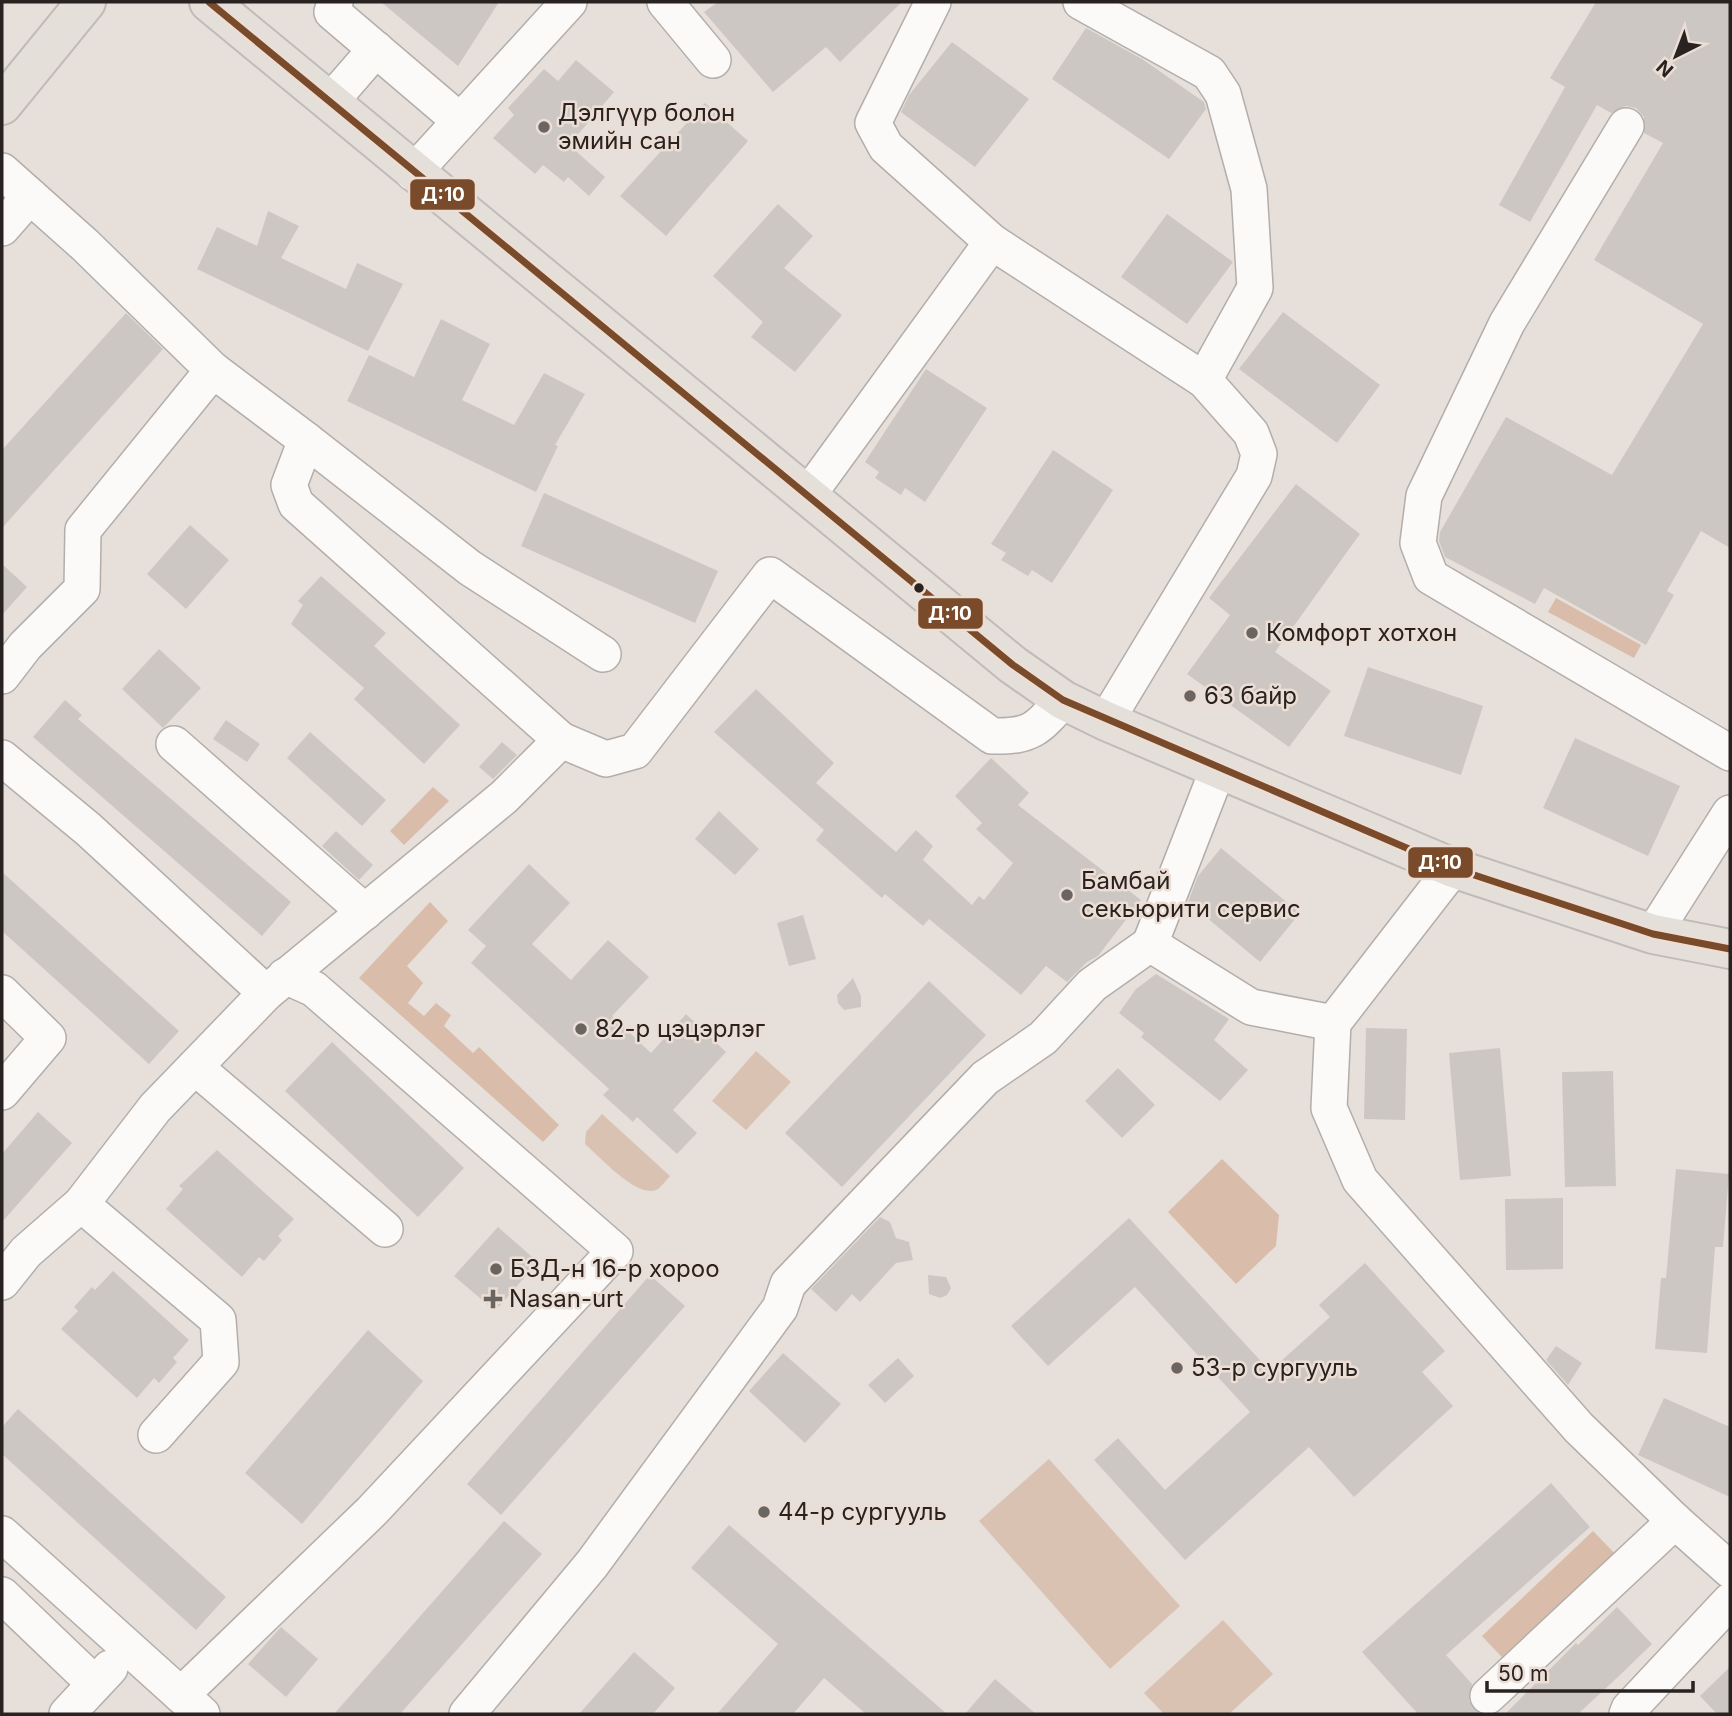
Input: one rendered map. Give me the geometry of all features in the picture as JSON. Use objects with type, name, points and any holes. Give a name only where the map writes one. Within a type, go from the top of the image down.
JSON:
[{"type":"main road","points":[[2,105],[86,2]]},
{"type":"main road","points":[[209,2],[413,173],[1013,665],[1063,700],[1453,868],[1653,934],[1730,949]]},
{"type":"street","points":[[413,173],[569,2]]},
{"type":"street","points":[[665,2],[713,60]]},
{"type":"street","points":[[933,2],[873,123],[886,147],[992,242],[1203,380],[1251,433],[1259,454],[1254,476],[1106,720]]},
{"type":"street","points":[[1081,2],[1209,73],[1223,94],[1249,190],[1255,288],[1203,380]]},
{"type":"street","points":[[334,7],[376,49],[460,121]]},
{"type":"street","points":[[330,102],[376,49]]},
{"type":"street","points":[[1626,126],[1507,323],[1424,496],[1418,543],[1431,577],[1730,754]]},
{"type":"street","points":[[2,171],[213,370],[470,568],[603,654]]},
{"type":"street","points":[[2,228],[30,196]]},
{"type":"street","points":[[808,495],[992,242]]},
{"type":"street","points":[[2,676],[25,646],[82,589],[83,530],[213,370]]},
{"type":"street","points":[[306,440],[289,485],[296,504],[561,740],[606,759],[635,751],[770,575],[892,667],[992,736],[1019,736],[1039,728],[1063,700]]},
{"type":"street","points":[[2,1282],[26,1252],[81,1204],[103,1171],[155,1108],[276,985],[504,797],[561,740]]},
{"type":"street","points":[[174,744],[365,912]]},
{"type":"street","points":[[2,758],[276,985],[314,989],[615,1251],[192,1704],[2,1534]]},
{"type":"street","points":[[467,1714],[592,1564],[780,1308],[788,1284],[985,1078],[1042,1038],[1092,985],[1150,944],[1218,769]]},
{"type":"street","points":[[1653,934],[1730,813]]},
{"type":"street","points":[[1453,868],[1333,1023],[1329,1108],[1360,1180],[1579,1428],[1730,1570]]},
{"type":"street","points":[[1150,944],[1251,1007],[1333,1023]]},
{"type":"street","points":[[2,993],[48,1038],[2,1093]]},
{"type":"street","points":[[195,1067],[385,1229]]},
{"type":"street","points":[[81,1204],[218,1320],[221,1362],[156,1436]]},
{"type":"street","points":[[1488,1696],[1675,1521]]},
{"type":"street","points":[[2,1595],[95,1684]]},
{"type":"street","points":[[1627,1714],[1730,1601]]},
{"type":"street","points":[[67,1714],[128,1647]]},
{"type":"shaded area","points":[[1556,598],[1641,645],[1634,658],[1548,612]]},
{"type":"shaded area","points":[[433,787],[449,801],[404,845],[390,831]]},
{"type":"shaded area","points":[[430,902],[448,921],[407,966],[423,983],[408,1003],[424,1016],[436,1003],[451,1015],[444,1026],[473,1053],[479,1047],[559,1125],[543,1142],[359,978]]},
{"type":"shaded area","points":[[756,1051],[791,1082],[746,1130],[712,1101]]},
{"type":"shaded area","points":[[602,1114],[670,1176],[658,1189],[650,1191],[630,1183],[585,1144],[586,1132]]},
{"type":"shaded area","points":[[1222,1159],[1279,1215],[1276,1246],[1236,1284],[1168,1212]]},
{"type":"shaded area","points":[[1049,1459],[1180,1606],[1110,1669],[979,1521]]},
{"type":"shaded area","points":[[1593,1531],[1623,1562],[1512,1668],[1482,1636]]},
{"type":"shaded area","points":[[1223,1620],[1273,1674],[1229,1714],[1164,1714],[1144,1693]]},
{"type":"building","points":[[381,2],[499,2],[458,66]]},
{"type":"building","points":[[718,2],[902,2],[840,62],[826,47],[773,92],[704,12]]},
{"type":"building","points":[[1596,2],[1730,2],[1730,548],[1701,531],[1667,591],[1674,595],[1646,645],[1544,588],[1535,604],[1445,557],[1439,541],[1440,532],[1506,417],[1612,475],[1703,324],[1594,260],[1663,143],[1644,133],[1644,117],[1636,108],[1626,106],[1611,113],[1597,105],[1530,222],[1499,205],[1565,87],[1550,78]]},
{"type":"building","points":[[1086,28],[1142,59],[1204,102],[1206,109],[1169,159],[1052,79]]},
{"type":"building","points":[[952,42],[1029,99],[975,167],[901,112],[909,95]]},
{"type":"building","name":"Дэлгүүр болон эмийн сан","points":[[576,60],[614,92],[569,145],[605,177],[589,196],[568,177],[564,182],[543,165],[535,174],[493,138],[514,115],[508,108],[544,69],[558,81]]},
{"type":"building","points":[[705,103],[748,141],[666,236],[620,196]]},
{"type":"building","points":[[778,204],[813,236],[784,268],[842,315],[795,372],[751,337],[763,322],[713,276]]},
{"type":"building","points":[[268,211],[299,226],[281,258],[346,289],[357,263],[403,284],[368,351],[197,269],[217,227],[257,246]]},
{"type":"building","points":[[1167,214],[1233,262],[1187,324],[1121,277]]},
{"type":"building","points":[[1283,312],[1380,385],[1337,443],[1239,369]]},
{"type":"building","points":[[126,313],[163,349],[2,528],[2,450]]},
{"type":"building","points":[[441,319],[490,344],[462,400],[514,425],[544,373],[585,394],[555,445],[558,446],[536,492],[347,401],[369,355],[414,377]]},
{"type":"building","points":[[926,369],[987,408],[925,502],[905,488],[901,495],[875,478],[879,472],[865,462]]},
{"type":"building","points":[[1053,450],[1113,490],[1052,583],[1032,570],[1028,576],[1001,560],[1006,553],[991,544]]},
{"type":"building","name":"Комфорт хотхон","points":[[1296,484],[1360,534],[1275,652],[1331,691],[1289,747],[1187,674],[1230,615],[1209,598]]},
{"type":"building","points":[[544,493],[718,571],[695,623],[521,546]]},
{"type":"building","points":[[190,525],[229,560],[186,609],[147,574]]},
{"type":"building","points":[[2,564],[27,587],[2,615]]},
{"type":"building","points":[[321,576],[386,633],[374,646],[460,725],[424,764],[354,699],[364,688],[291,624],[303,605],[298,601]]},
{"type":"building","points":[[159,649],[201,688],[163,728],[122,689]]},
{"type":"building","points":[[1368,667],[1483,706],[1461,775],[1344,736]]},
{"type":"building","points":[[756,689],[834,763],[816,783],[896,852],[916,830],[933,846],[923,860],[972,905],[979,896],[984,900],[1013,863],[976,829],[982,823],[955,796],[991,758],[1029,793],[1018,805],[1141,900],[1098,956],[1087,962],[1067,982],[1046,966],[1021,995],[929,919],[923,926],[885,894],[882,898],[816,840],[824,830],[714,732]]},
{"type":"building","points":[[65,700],[82,715],[78,719],[291,902],[262,936],[33,737]]},
{"type":"building","points":[[226,720],[260,744],[247,762],[213,739]]},
{"type":"building","points":[[310,732],[386,800],[362,826],[287,758]]},
{"type":"building","points":[[1575,738],[1680,786],[1648,856],[1543,808]]},
{"type":"building","points":[[502,742],[517,755],[493,779],[479,767]]},
{"type":"building","points":[[719,811],[759,849],[735,875],[695,839]]},
{"type":"building","points":[[336,831],[373,865],[359,880],[322,846]]},
{"type":"building","points":[[1221,848],[1300,913],[1260,962],[1188,902],[1198,876]]},
{"type":"building","points":[[529,864],[570,903],[532,944],[571,980],[608,940],[649,977],[612,1016],[651,1053],[686,1014],[726,1052],[673,1110],[697,1133],[677,1154],[637,1117],[633,1122],[603,1095],[609,1089],[471,963],[486,946],[468,930]]},
{"type":"building","points":[[2,872],[179,1031],[149,1064],[2,931]]},
{"type":"building","points":[[803,915],[816,959],[789,966],[777,923]]},
{"type":"building","points":[[1156,974],[1229,1019],[1214,1040],[1248,1070],[1220,1101],[1141,1037],[1144,1033],[1119,1013],[1136,989]]},
{"type":"building","points":[[853,978],[861,996],[861,1007],[844,1010],[838,1003],[837,995]]},
{"type":"building","points":[[929,981],[986,1035],[842,1187],[785,1133]]},
{"type":"building","points":[[1366,1028],[1407,1029],[1405,1120],[1364,1119]]},
{"type":"building","points":[[332,1042],[464,1168],[418,1217],[285,1091]]},
{"type":"building","points":[[1500,1048],[1511,1176],[1460,1180],[1449,1053]]},
{"type":"building","points":[[1118,1068],[1155,1105],[1122,1138],[1085,1101]]},
{"type":"building","points":[[1613,1071],[1616,1186],[1565,1187],[1562,1072]]},
{"type":"building","points":[[38,1112],[72,1143],[2,1222],[2,1154]]},
{"type":"building","points":[[217,1150],[294,1219],[278,1236],[282,1240],[264,1261],[259,1257],[242,1277],[166,1209],[183,1189],[179,1186]]},
{"type":"building","points":[[1676,1169],[1729,1174],[1723,1247],[1715,1247],[1707,1353],[1655,1349],[1661,1278],[1666,1278]]},
{"type":"building","points":[[1563,1198],[1563,1269],[1506,1270],[1505,1199]]},
{"type":"building","points":[[880,1217],[890,1222],[896,1238],[909,1242],[913,1260],[896,1263],[860,1302],[852,1294],[836,1312],[811,1289]]},
{"type":"building","points":[[1129,1218],[1270,1371],[1330,1317],[1319,1305],[1365,1263],[1445,1351],[1422,1372],[1453,1406],[1354,1497],[1309,1447],[1185,1560],[1094,1460],[1118,1438],[1165,1490],[1250,1412],[1135,1287],[1048,1366],[1011,1326]]},
{"type":"building","name":"БЗД-н 16-р хороо","points":[[498,1227],[538,1262],[495,1311],[454,1276]]},
{"type":"building","points":[[113,1271],[189,1340],[173,1358],[177,1362],[159,1383],[154,1378],[137,1398],[61,1329],[78,1311],[74,1307],[92,1287],[95,1290]]},
{"type":"building","points":[[650,1275],[685,1306],[501,1515],[467,1484]]},
{"type":"building","points":[[928,1275],[946,1277],[951,1288],[947,1295],[940,1298],[929,1294]]},
{"type":"building","points":[[368,1330],[423,1381],[302,1524],[245,1473]]},
{"type":"building","points":[[1556,1346],[1582,1363],[1568,1385],[1546,1360]]},
{"type":"building","points":[[783,1353],[841,1404],[805,1443],[749,1391]]},
{"type":"building","points":[[898,1358],[914,1376],[885,1403],[868,1385]]},
{"type":"building","points":[[1664,1398],[1730,1427],[1730,1497],[1638,1455]]},
{"type":"building","points":[[18,1409],[226,1597],[196,1630],[2,1454],[2,1427]]},
{"type":"building","points":[[1551,1483],[1590,1527],[1446,1655],[1472,1684],[1469,1701],[1480,1714],[1418,1714],[1362,1652]]},
{"type":"building","points":[[504,1521],[542,1554],[400,1714],[334,1714]]},
{"type":"building","points":[[729,1525],[947,1714],[866,1714],[824,1678],[793,1714],[717,1714],[778,1644],[691,1568]]},
{"type":"building","points":[[1617,1607],[1652,1644],[1619,1676],[1578,1714],[1505,1714],[1576,1643],[1578,1645]]},
{"type":"building","points":[[281,1627],[318,1659],[286,1697],[248,1664]]},
{"type":"building","points":[[634,1652],[675,1688],[653,1714],[579,1714]]},
{"type":"building","points":[[1730,1667],[1730,1714],[1717,1714],[1700,1696]]},
{"type":"building","points":[[995,1679],[1036,1714],[965,1714]]},
{"type":"transit line","name":"Д:10","points":[[209,2],[1013,665],[1063,700],[1453,868],[1653,934],[1730,949]]},
{"type":"place","name":"Дэлгүүр болон эмийн сан","points":[[544,127]]},
{"type":"place","name":"Комфорт хотхон","points":[[1252,633]]},
{"type":"place","name":"63 байр","points":[[1190,696]]},
{"type":"place","name":"Бамбай секьюрити сервис","points":[[1067,895]]},
{"type":"place","name":"82-р цэцэрлэг","points":[[581,1029]]},
{"type":"place","name":"БЗД-н 16-р хороо","points":[[496,1269]]},
{"type":"place","name":"Nasan-urt","points":[[493,1299]]},
{"type":"place","name":"53-р сургууль","points":[[1177,1368]]},
{"type":"place","name":"44-р сургууль","points":[[764,1512]]}]
